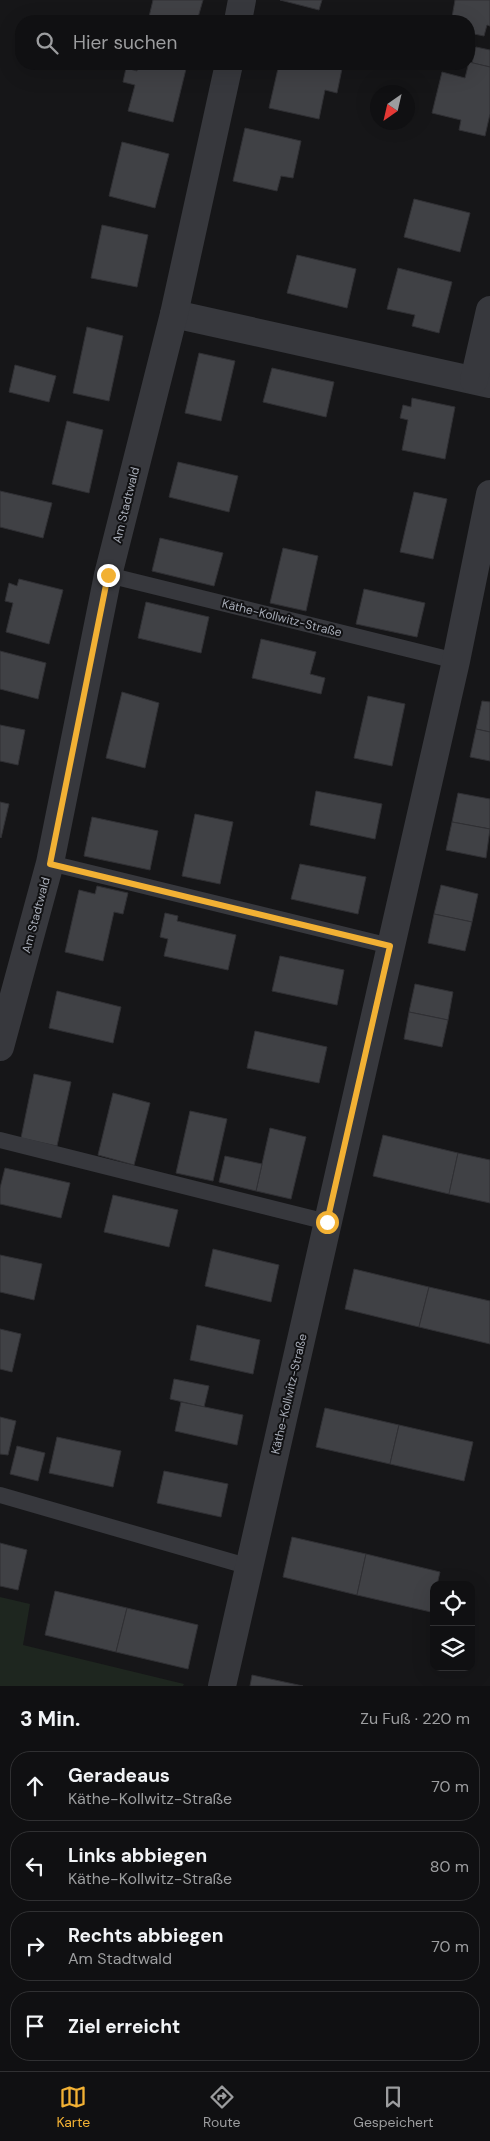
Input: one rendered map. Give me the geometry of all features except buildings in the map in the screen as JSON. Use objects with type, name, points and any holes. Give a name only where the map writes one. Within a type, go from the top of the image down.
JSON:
[{"type":"street","points":[[239,15],[242,0]]},
{"type":"street","name":"Am Stadtwald","points":[[0,1047],[50,864],[108,575],[174,314],[228,70]]},
{"type":"street","points":[[174,314],[482,382],[490,310]]},
{"type":"street","name":"Käthe-Kollwitz-Straße","points":[[222,1686],[456,661],[490,494]]},
{"type":"lane","name":"Käthe-Kollwitz-Straße","points":[[108,575],[456,661]]},
{"type":"lane","points":[[50,864],[390,946]]},
{"type":"lane","points":[[0,1140],[327,1222]]},
{"type":"lane","points":[[0,1495],[250,1567]]},
{"type":"shaded area","points":[[0,1597],[30,1604],[23,1645],[184,1684],[183,1686],[0,1686]]},
{"type":"route","points":[[108,575],[50,864],[390,946],[327,1222]]}]
